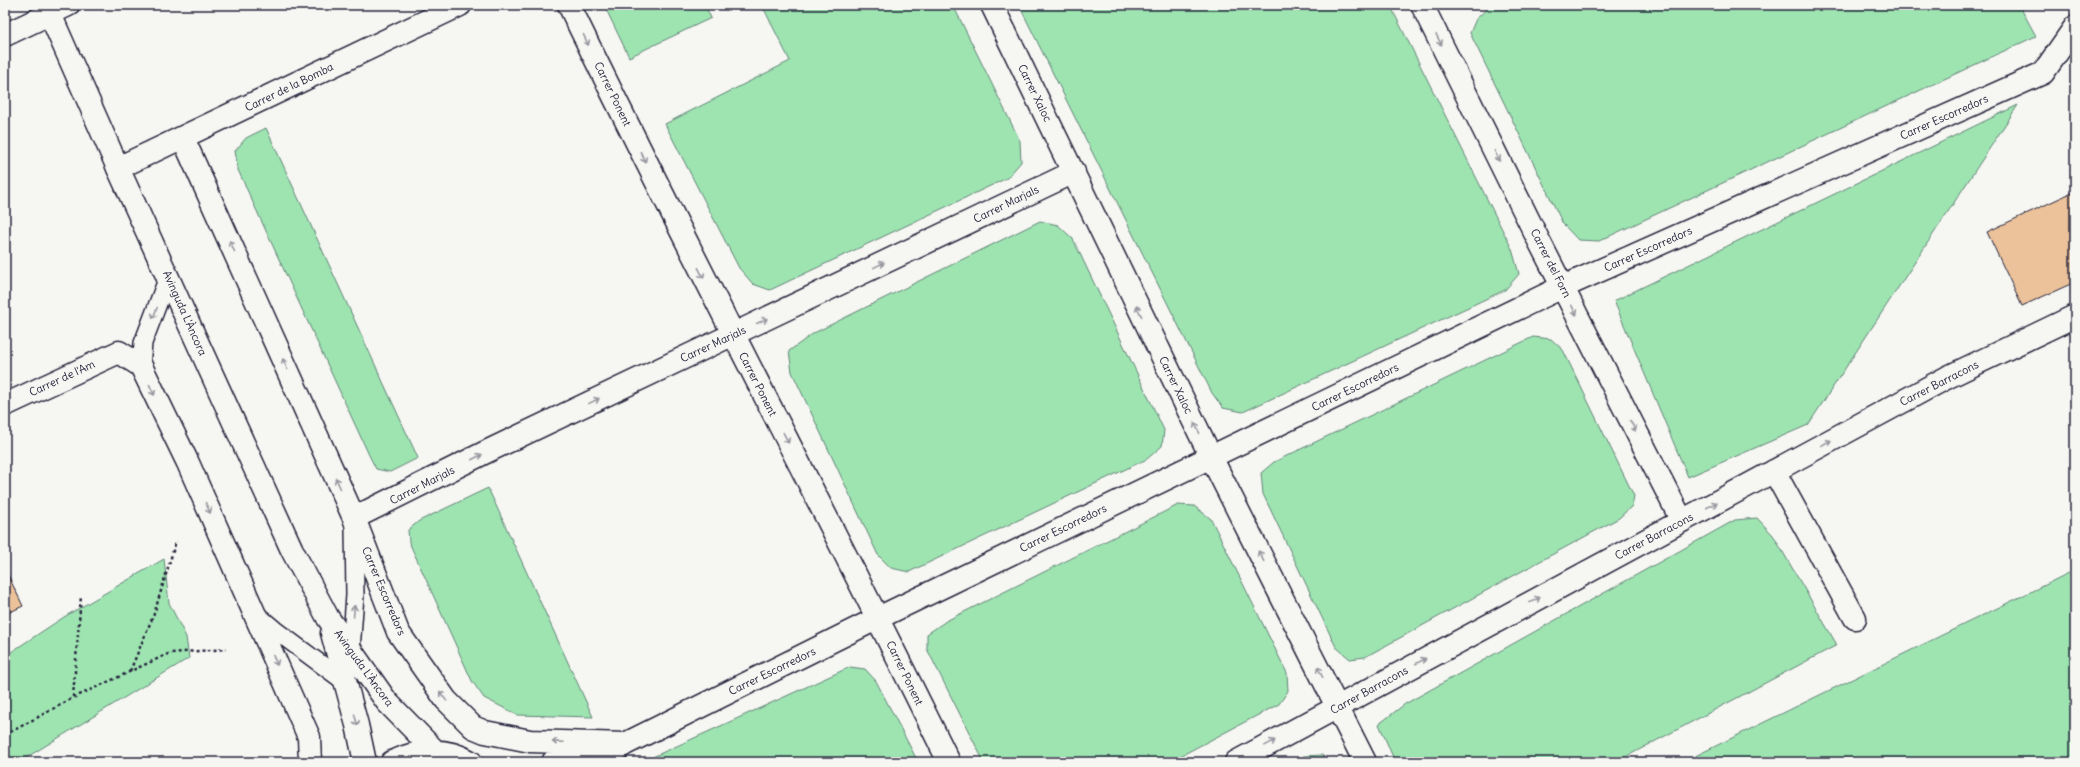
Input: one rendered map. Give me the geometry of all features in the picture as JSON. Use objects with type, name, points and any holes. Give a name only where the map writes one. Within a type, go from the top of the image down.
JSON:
[{"type":"street","name":"Carrer de la Bomba","points":[[118,168],[460,5]]},
{"type":"street","name":"Carrer Ponent","points":[[569,5],[733,335],[878,618],[949,762]]},
{"type":"street","name":"Carrer Xaloc","points":[[992,5],[1211,457],[1365,762]]},
{"type":"street","name":"Carrer del Forn","points":[[1428,7],[1563,287],[1682,521]]},
{"type":"street","points":[[5,35],[55,8]]},
{"type":"street","name":"Avinguda L'Àncora","points":[[55,8],[118,168],[292,550],[328,618],[387,702],[435,751]]},
{"type":"street","name":"Carrer Escorredors","points":[[597,762],[625,744],[878,618],[1563,287],[2043,73],[2075,27]]},
{"type":"street","name":"Carrer Escorredors","points":[[183,138],[354,518],[398,632],[446,700],[473,727],[485,732],[530,741],[625,744]]},
{"type":"street","name":"Carrer Marjals","points":[[354,518],[486,452],[1074,172]]},
{"type":"street","name":"Carrer Barracons","points":[[1236,762],[1948,377],[2075,316]]},
{"type":"street","name":"Carrer de l'Am","points":[[5,405],[119,352],[140,366]]},
{"type":"street","points":[[140,366],[188,463],[309,737],[310,762]]},
{"type":"street","points":[[1774,471],[1855,618]]},
{"type":"street","name":"Avinguda L'Àncora","points":[[328,618],[365,762]]},
{"type":"street","name":"Carrer Escorredors","points":[[553,762],[625,744]]},
{"type":"street","points":[[611,762],[625,744]]},
{"type":"street","points":[[392,762],[411,754],[435,751],[461,756],[471,762]]},
{"type":"lane","points":[[140,366],[143,343],[168,276]]},
{"type":"lane","points":[[351,650],[355,596],[354,518]]},
{"type":"lane","points":[[253,611],[275,630],[345,682]]},
{"type":"path","points":[[130,671],[154,614],[176,541]]},
{"type":"path","points":[[73,698],[81,596]]},
{"type":"path","points":[[5,735],[73,698],[170,653],[226,649]]},
{"type":"green space","points":[[604,5],[708,5],[706,7],[711,18],[629,57]]},
{"type":"green space","points":[[762,5],[953,5],[1020,141],[1021,162],[1007,178],[770,290],[753,284],[739,268],[665,124],[790,61]]},
{"type":"green space","points":[[1019,5],[1390,5],[1512,249],[1519,274],[1505,290],[1243,412],[1223,408],[1212,393]]},
{"type":"green space","points":[[1491,5],[2019,5],[2036,36],[1599,241],[1578,240],[1563,224],[1470,33],[1476,19]]},
{"type":"green space","points":[[2018,105],[1808,425],[1688,477],[1614,301]]},
{"type":"green space","points":[[266,128],[418,458],[390,472],[376,469],[238,170],[235,151],[246,138]]},
{"type":"green space","points":[[1040,221],[1058,225],[1073,239],[1164,430],[1162,446],[1147,459],[909,572],[891,568],[878,555],[792,372],[789,351],[814,333]]},
{"type":"green space","points":[[1533,337],[1551,339],[1563,350],[1634,496],[1632,506],[1619,518],[1365,657],[1350,659],[1336,647],[1263,494],[1261,473],[1274,462]]},
{"type":"green space","points":[[488,488],[593,717],[518,715],[484,698],[472,681],[409,542],[408,530],[419,521]]},
{"type":"green space","points":[[1178,505],[1194,506],[1211,519],[1287,673],[1288,691],[1279,704],[1169,762],[984,762],[927,649],[927,634],[946,621]]},
{"type":"green space","points":[[1757,518],[1773,535],[1837,645],[1616,762],[1395,762],[1379,724],[1405,704],[1735,520]]},
{"type":"green space","points":[[164,559],[169,603],[186,637],[189,658],[19,762],[5,762],[5,656],[64,617]]},
{"type":"green space","points":[[2075,570],[2075,762],[1683,762]]},
{"type":"green space","points":[[850,667],[865,669],[876,681],[918,762],[644,761]]},
{"type":"green space","points":[[1322,755],[1327,762],[1293,762],[1304,756]]},
{"type":"building","points":[[2075,191],[2075,282],[2022,306],[1987,232]]},
{"type":"building","points":[[5,569],[23,606],[8,613],[5,606]]}]
